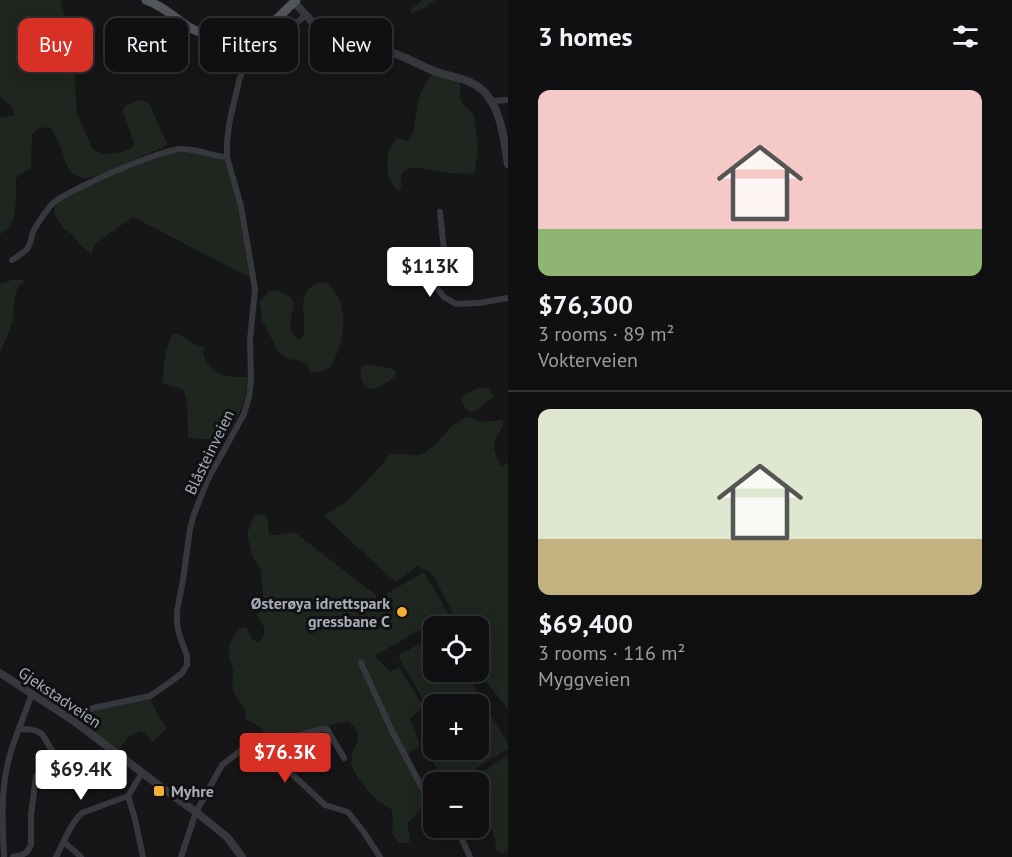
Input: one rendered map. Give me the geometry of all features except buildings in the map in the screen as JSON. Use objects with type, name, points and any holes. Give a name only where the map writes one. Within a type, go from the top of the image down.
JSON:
[{"type":"main road","points":[[146,0],[162,6],[195,31],[232,39],[249,37],[258,33],[295,1]]},
{"type":"street","points":[[295,1],[306,15],[331,38],[399,55],[432,70],[467,81],[480,89],[499,118],[508,165]]},
{"type":"street","name":"Blåsteinveien","points":[[74,721],[88,710],[99,706],[150,696],[182,673],[187,665],[187,656],[179,634],[177,611],[190,529],[208,479],[244,414],[251,381],[250,340],[255,289],[241,206],[227,157],[234,97],[251,52],[268,36],[299,21],[306,15]]},
{"type":"street","points":[[490,101],[508,100]]},
{"type":"street","points":[[12,260],[26,251],[33,231],[55,201],[97,178],[174,150],[190,150],[227,157]]},
{"type":"street","points":[[440,212],[444,250],[438,267],[436,287],[444,297],[456,304],[508,298]]},
{"type":"street","points":[[361,663],[392,731],[423,789]]},
{"type":"street","name":"Gjekstadveien","points":[[0,673],[74,721],[196,812],[227,837],[242,857]]},
{"type":"street","points":[[4,857],[2,775],[32,693]]},
{"type":"street","points":[[19,729],[38,731],[58,758],[62,761],[70,761]]},
{"type":"street","points":[[181,857],[196,812],[222,765],[250,744],[261,744],[327,729],[344,758]]},
{"type":"street","points":[[261,744],[325,805],[348,812],[380,857]]},
{"type":"street","points":[[56,857],[72,826],[82,813],[128,796],[142,773]]},
{"type":"street","points":[[13,857],[27,852],[31,845],[31,815],[36,776]]},
{"type":"street","points":[[128,796],[143,857]]},
{"type":"street","points":[[461,838],[470,857]]},
{"type":"street","points":[[64,842],[81,857]]},
{"type":"shaded area","points":[[0,0],[60,0],[65,18],[18,18],[18,72],[76,72],[77,113],[92,148],[96,151],[113,154],[134,146],[123,112],[124,107],[141,100],[150,105],[167,144],[109,172],[83,178],[70,171],[50,127],[40,128],[32,134],[31,168],[16,179],[14,218],[6,230],[0,234],[0,118],[15,115],[12,107],[0,97]]},
{"type":"shaded area","points":[[423,0],[436,0],[411,14],[411,9]]},
{"type":"shaded area","points":[[433,73],[459,82],[461,100],[474,115],[478,150],[474,174],[411,168],[401,175],[399,192],[388,173],[387,162],[390,149],[397,138],[408,141],[411,138],[421,94]]},
{"type":"shaded area","points":[[178,151],[225,160],[240,213],[251,278],[133,217],[96,243],[91,254],[63,228],[54,214],[55,205],[86,188],[147,160]]},
{"type":"shaded area","points":[[15,279],[25,281],[15,295],[13,320],[0,354],[0,284]]},
{"type":"shaded area","points":[[324,282],[332,288],[341,304],[343,332],[338,351],[330,367],[310,373],[307,364],[288,359],[279,353],[262,320],[260,301],[268,292],[276,290],[293,300],[291,328],[295,336],[301,339],[304,335],[305,295],[308,289]]},
{"type":"shaded area","points":[[177,333],[197,346],[204,347],[205,358],[214,371],[248,379],[240,411],[224,440],[188,437],[187,402],[184,391],[163,384],[168,346],[172,334]]},
{"type":"shaded area","points":[[369,364],[394,369],[396,374],[380,386],[374,389],[369,388],[363,384],[360,373],[362,366]]},
{"type":"shaded area","points":[[481,387],[488,388],[493,397],[476,411],[470,412],[462,403],[462,399],[467,393]]},
{"type":"shaded area","points":[[469,417],[482,422],[503,420],[503,426],[495,439],[494,447],[501,466],[508,463],[508,709],[486,682],[489,682],[489,616],[453,616],[430,572],[417,566],[395,582],[324,516],[348,500],[389,455],[414,455],[425,452],[436,444],[453,425]]},
{"type":"shaded area","points":[[258,514],[267,516],[269,535],[294,532],[376,595],[377,599],[424,572],[448,613],[443,616],[423,616],[423,628],[375,656],[390,672],[399,667],[422,704],[420,710],[410,719],[419,746],[408,754],[423,785],[423,801],[419,812],[407,824],[409,843],[399,843],[392,833],[392,810],[376,799],[363,785],[353,768],[352,754],[358,733],[348,721],[266,739],[261,728],[246,719],[233,689],[233,669],[229,651],[234,635],[243,627],[247,628],[253,639],[259,643],[265,634],[257,615],[264,606],[261,570],[253,558],[247,535],[253,517]]},
{"type":"shaded area","points":[[423,642],[423,682],[472,682],[478,694],[423,694],[423,700],[398,656]]},
{"type":"shaded area","points":[[150,698],[167,728],[153,742],[139,731],[128,737],[118,751],[80,719],[88,712]]},
{"type":"shaded area","points":[[489,713],[508,743],[508,749],[470,772],[440,772],[432,760],[489,760]]},
{"type":"shaded area","points":[[508,755],[508,851],[503,853],[497,851],[493,831],[489,828],[489,772],[482,772]]},
{"type":"place","name":"Østerøya idrettspark gressbane C","points":[[402,612]]},
{"type":"place","name":"Myhre","points":[[159,791]]}]
